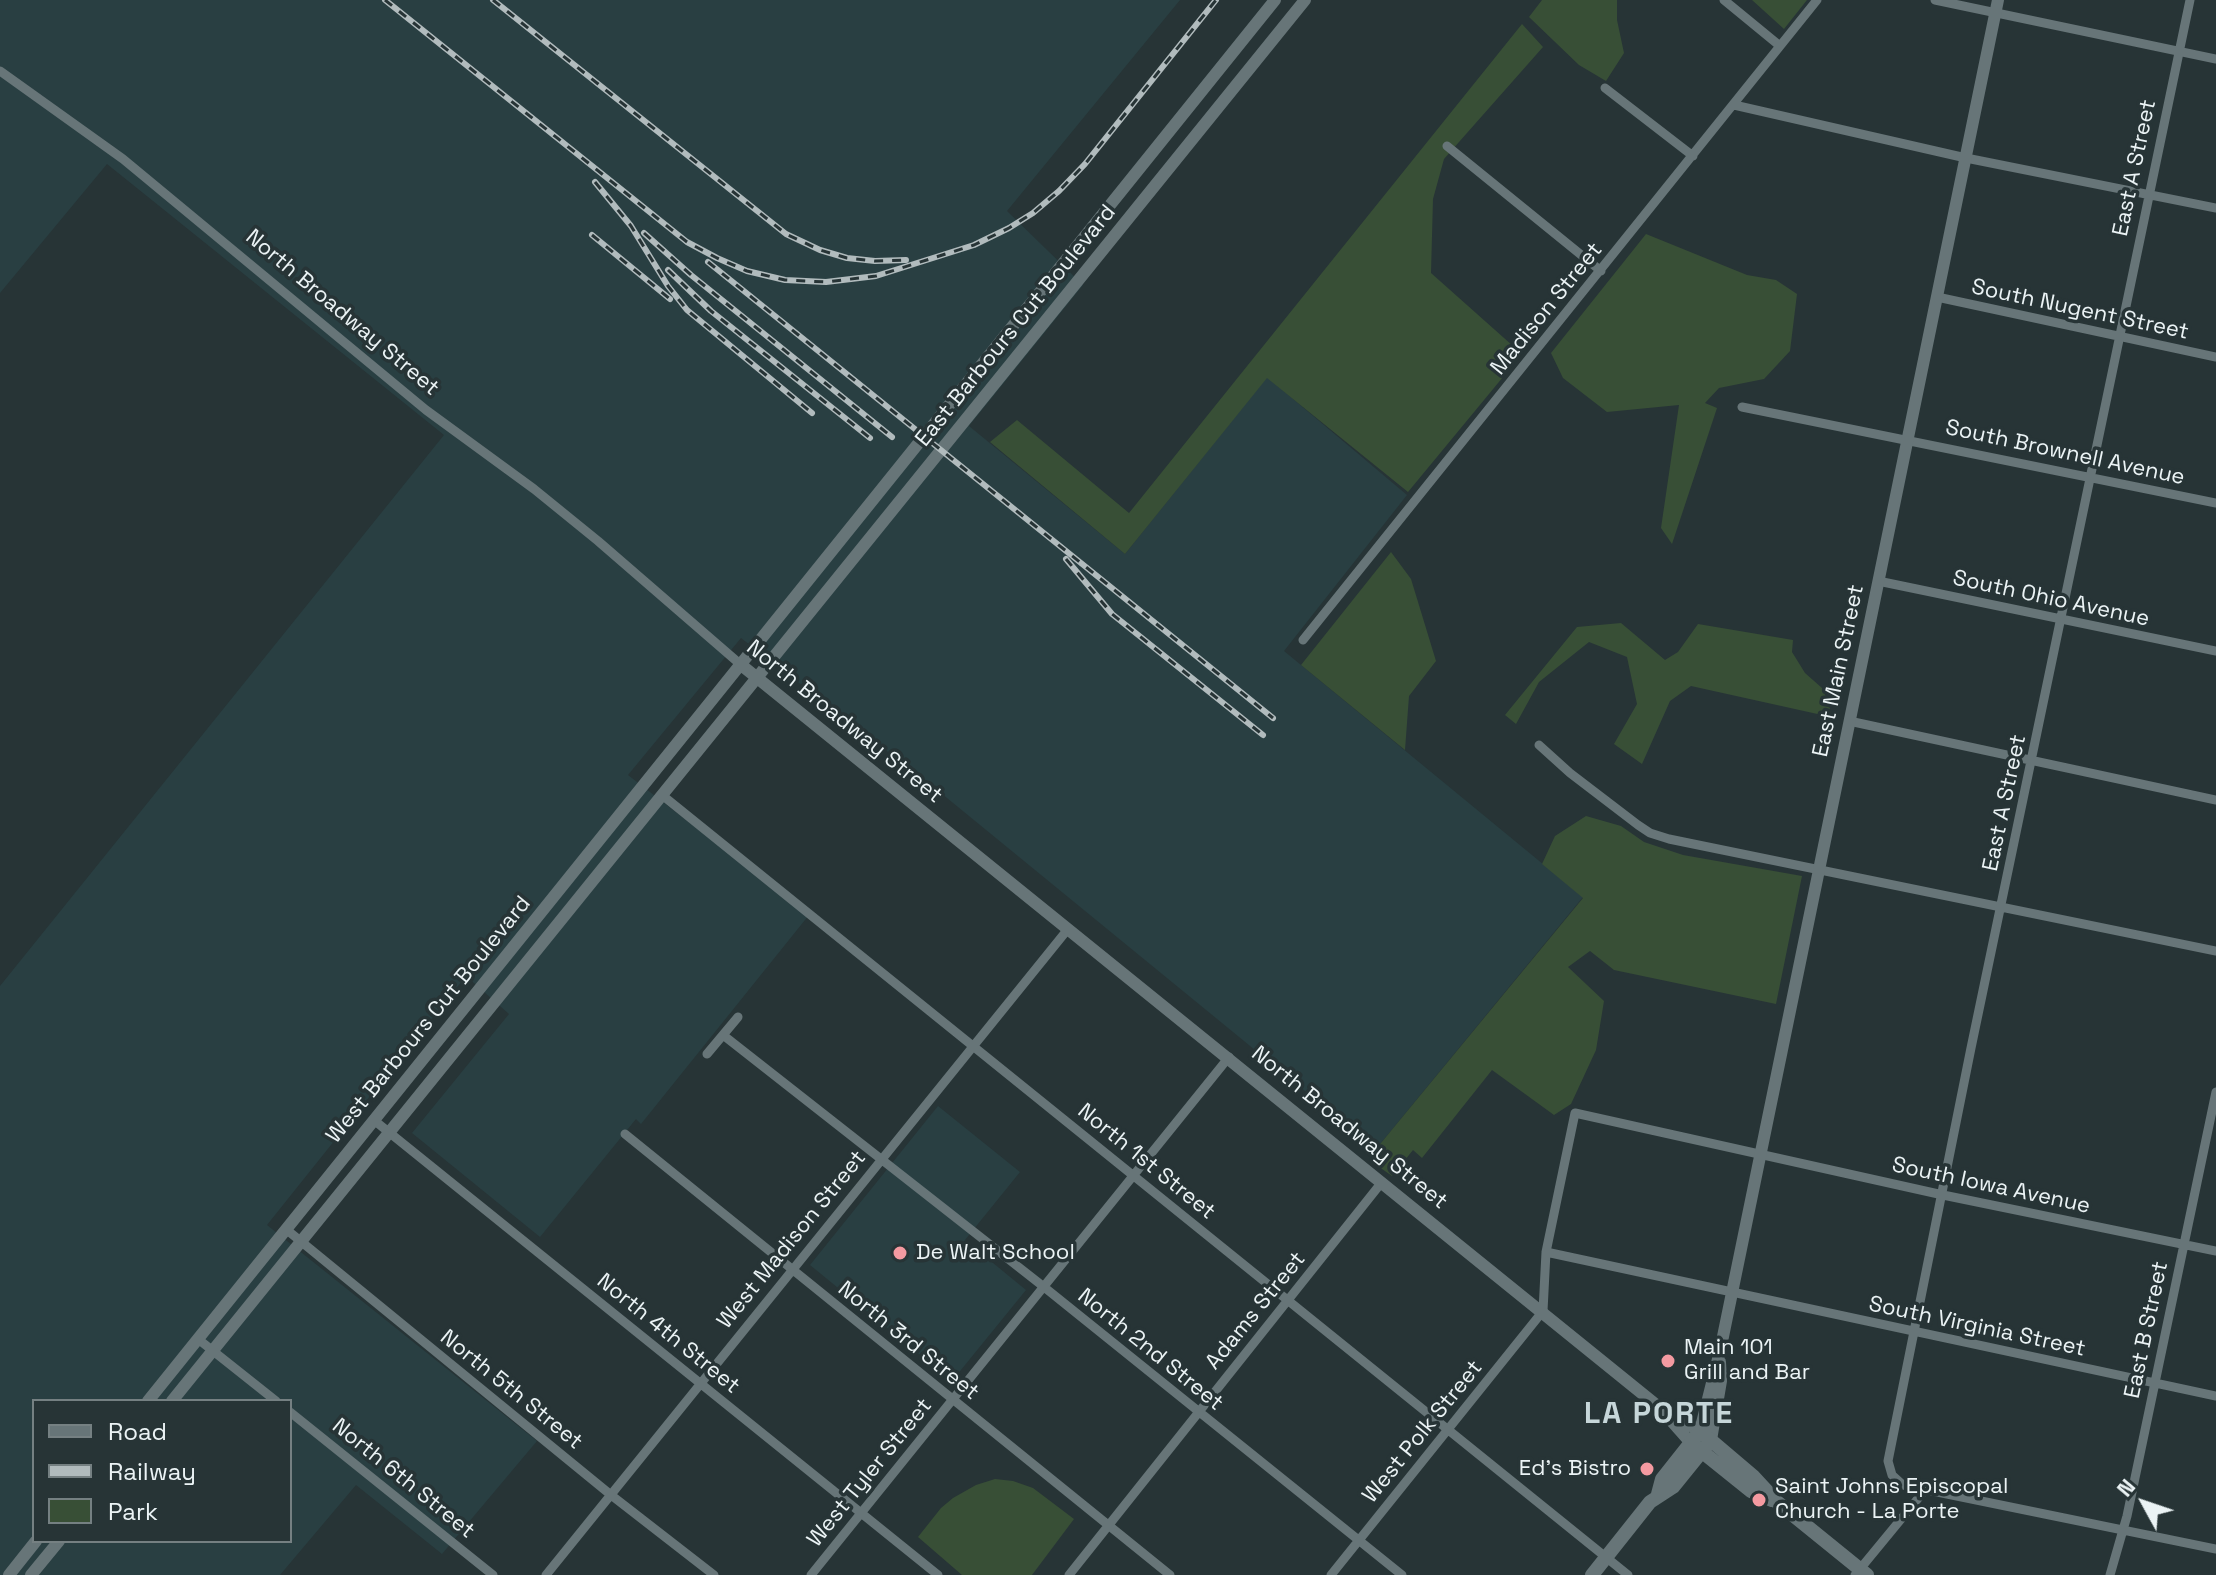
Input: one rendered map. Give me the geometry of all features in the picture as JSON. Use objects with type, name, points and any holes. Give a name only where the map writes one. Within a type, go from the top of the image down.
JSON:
[{"type":"main road","points":[[1592,1575],[1658,1494],[1662,1479],[1701,1442],[1751,1491],[1777,1502],[1861,1573]]},
{"type":"street","name":"East Barbours Cut Boulevard","points":[[740,664],[1275,0]]},
{"type":"street","name":"East Barbours Cut Boulevard","points":[[757,677],[1305,0]]},
{"type":"street","points":[[1724,0],[1780,46]]},
{"type":"street","name":"Madison Street","points":[[1303,640],[1817,0]]},
{"type":"street","points":[[1935,0],[1997,6],[2216,59]]},
{"type":"street","name":"East A Street","points":[[2190,0],[2177,51],[1888,1461],[1892,1475],[1903,1485],[2216,1549]]},
{"type":"street","name":"East Main Street","points":[[1701,1442],[1997,6]]},
{"type":"street","name":"North Broadway Street","points":[[0,71],[123,159],[426,410],[534,489],[740,664],[1701,1442]]},
{"type":"street","points":[[1214,75],[1232,91]]},
{"type":"street","points":[[1605,88],[1693,156]]},
{"type":"street","points":[[1734,105],[1966,158],[2216,208]]},
{"type":"street","points":[[1447,146],[1601,271]]},
{"type":"street","points":[[1038,292],[1057,307]]},
{"type":"street","name":"South Nugent Street","points":[[1937,297],[2216,357]]},
{"type":"street","name":"South Brownell Avenue","points":[[1742,407],[2216,503]]},
{"type":"street","points":[[894,472],[912,487]]},
{"type":"street","name":"South Ohio Avenue","points":[[1878,581],[2216,651]]},
{"type":"street","name":"West Barbours Cut Boulevard","points":[[150,1399],[740,664]]},
{"type":"street","name":"West Barbours Cut Boulevard","points":[[174,1399],[757,677]]},
{"type":"street","points":[[1849,721],[2216,800]]},
{"type":"street","points":[[1539,745],[1570,773],[1650,833],[2216,951]]},
{"type":"street","name":"North 1st Street","points":[[662,795],[1628,1575]]},
{"type":"street","name":"West Madison Street","points":[[546,1575],[1068,929]]},
{"type":"street","points":[[526,931],[542,945]]},
{"type":"street","points":[[468,1004],[483,1017]]},
{"type":"street","points":[[707,1054],[738,1017]]},
{"type":"street","name":"North 2nd Street","points":[[723,1035],[1044,1287],[1402,1575]]},
{"type":"street","name":"West Tyler Street","points":[[811,1575],[1229,1057]]},
{"type":"street","name":"East B Street","points":[[2110,1575],[2123,1530],[2216,1095]]},
{"type":"street","name":"South Iowa Avenue","points":[[1546,1252],[1575,1113],[1943,1195],[2216,1251]]},
{"type":"street","name":"North 4th Street","points":[[375,1121],[938,1575]]},
{"type":"street","name":"North 3rd Street","points":[[625,1134],[1170,1575]]},
{"type":"street","name":"Adams Street","points":[[1069,1575],[1382,1182]]},
{"type":"street","name":"North 5th Street","points":[[287,1230],[611,1495],[714,1575]]},
{"type":"street","points":[[1543,1311],[1546,1252]]},
{"type":"street","name":"South Virginia Street","points":[[1546,1252],[2216,1396]]},
{"type":"street","name":"West Polk Street","points":[[1331,1575],[1543,1311]]},
{"type":"street","points":[[198,1339],[273,1399]]},
{"type":"street","name":"North 6th Street","points":[[292,1414],[493,1575]]},
{"type":"street","points":[[1861,1573],[1925,1490]]},
{"type":"street","points":[[9,1575],[34,1543]]},
{"type":"street","points":[[18,1564],[31,1575],[57,1543]]},
{"type":"shaded area","points":[[0,0],[1180,0],[1007,211],[1083,285],[969,426],[1125,554],[1267,377],[1407,495],[1284,651],[1583,897],[1376,1149],[936,789],[741,638],[628,775],[809,915],[641,1124],[636,1119],[540,1237],[412,1133],[509,1014],[466,976],[267,1225],[537,1441],[442,1554],[356,1485],[280,1575],[0,1575],[0,986],[444,435],[107,164],[0,293]]},
{"type":"shaded area","name":"De Walt School","points":[[938,1106],[1020,1172],[965,1240],[1026,1290],[952,1381],[810,1265]]},
{"type":"green space","points":[[1542,0],[1617,0],[1617,20],[1624,53],[1606,81],[1579,65],[1529,17]]},
{"type":"green space","points":[[1752,0],[1807,0],[1784,29]]},
{"type":"green space","points":[[1522,24],[1543,47],[1444,159],[1433,199],[1431,273],[1522,354],[1408,492],[1267,378],[1125,554],[990,442],[1017,420],[1129,513]]},
{"type":"green space","points":[[1646,234],[1747,275],[1776,280],[1797,294],[1790,351],[1764,379],[1719,388],[1705,403],[1717,408],[1672,544],[1661,528],[1679,405],[1607,412],[1563,378],[1551,353]]},
{"type":"green space","points":[[1391,552],[1411,579],[1436,661],[1409,696],[1405,750],[1301,665]]},
{"type":"green space","points":[[1621,623],[1665,660],[1678,652],[1698,624],[1793,640],[1792,652],[1805,673],[1822,688],[1831,717],[1691,686],[1670,701],[1642,764],[1614,744],[1637,704],[1627,657],[1589,642],[1539,682],[1516,724],[1505,715],[1577,627]]},
{"type":"green space","points":[[1586,816],[1621,826],[1644,842],[1683,855],[1802,876],[1776,1004],[1614,970],[1590,951],[1568,967],[1604,1001],[1596,1050],[1571,1104],[1554,1115],[1492,1070],[1422,1158],[1413,1150],[1392,1176],[1375,1164],[1376,1149],[1583,898],[1542,864],[1555,836]]},
{"type":"green space","points":[[995,1479],[1033,1488],[1074,1519],[1032,1575],[962,1575],[918,1537],[953,1498]]},
{"type":"railway","points":[[385,0],[687,242],[747,271],[785,280],[826,282],[876,276],[974,245],[1033,213],[1085,164],[1216,0]]},
{"type":"railway","points":[[493,0],[786,234],[820,250],[847,258],[906,260]]},
{"type":"railway","points":[[595,182],[631,226],[668,286],[687,310],[812,413]]},
{"type":"railway","points":[[644,233],[691,275],[892,437]]},
{"type":"railway","points":[[592,235],[670,299]]},
{"type":"railway","points":[[708,262],[1273,718]]},
{"type":"railway","points":[[668,270],[711,311],[870,438]]},
{"type":"railway","points":[[1066,559],[1112,614],[1263,735]]},
{"type":"place","name":"De Walt School","points":[[900,1253]]},
{"type":"place","name":"Main 101 Grill and Bar","points":[[1668,1361]]},
{"type":"place","name":"Ed's Bistro","points":[[1647,1469]]},
{"type":"place","name":"Saint Johns Episcopal Church - La Porte","points":[[1759,1500]]},
{"type":"district","name":"LA PORTE","points":[[1659,1415]]}]
